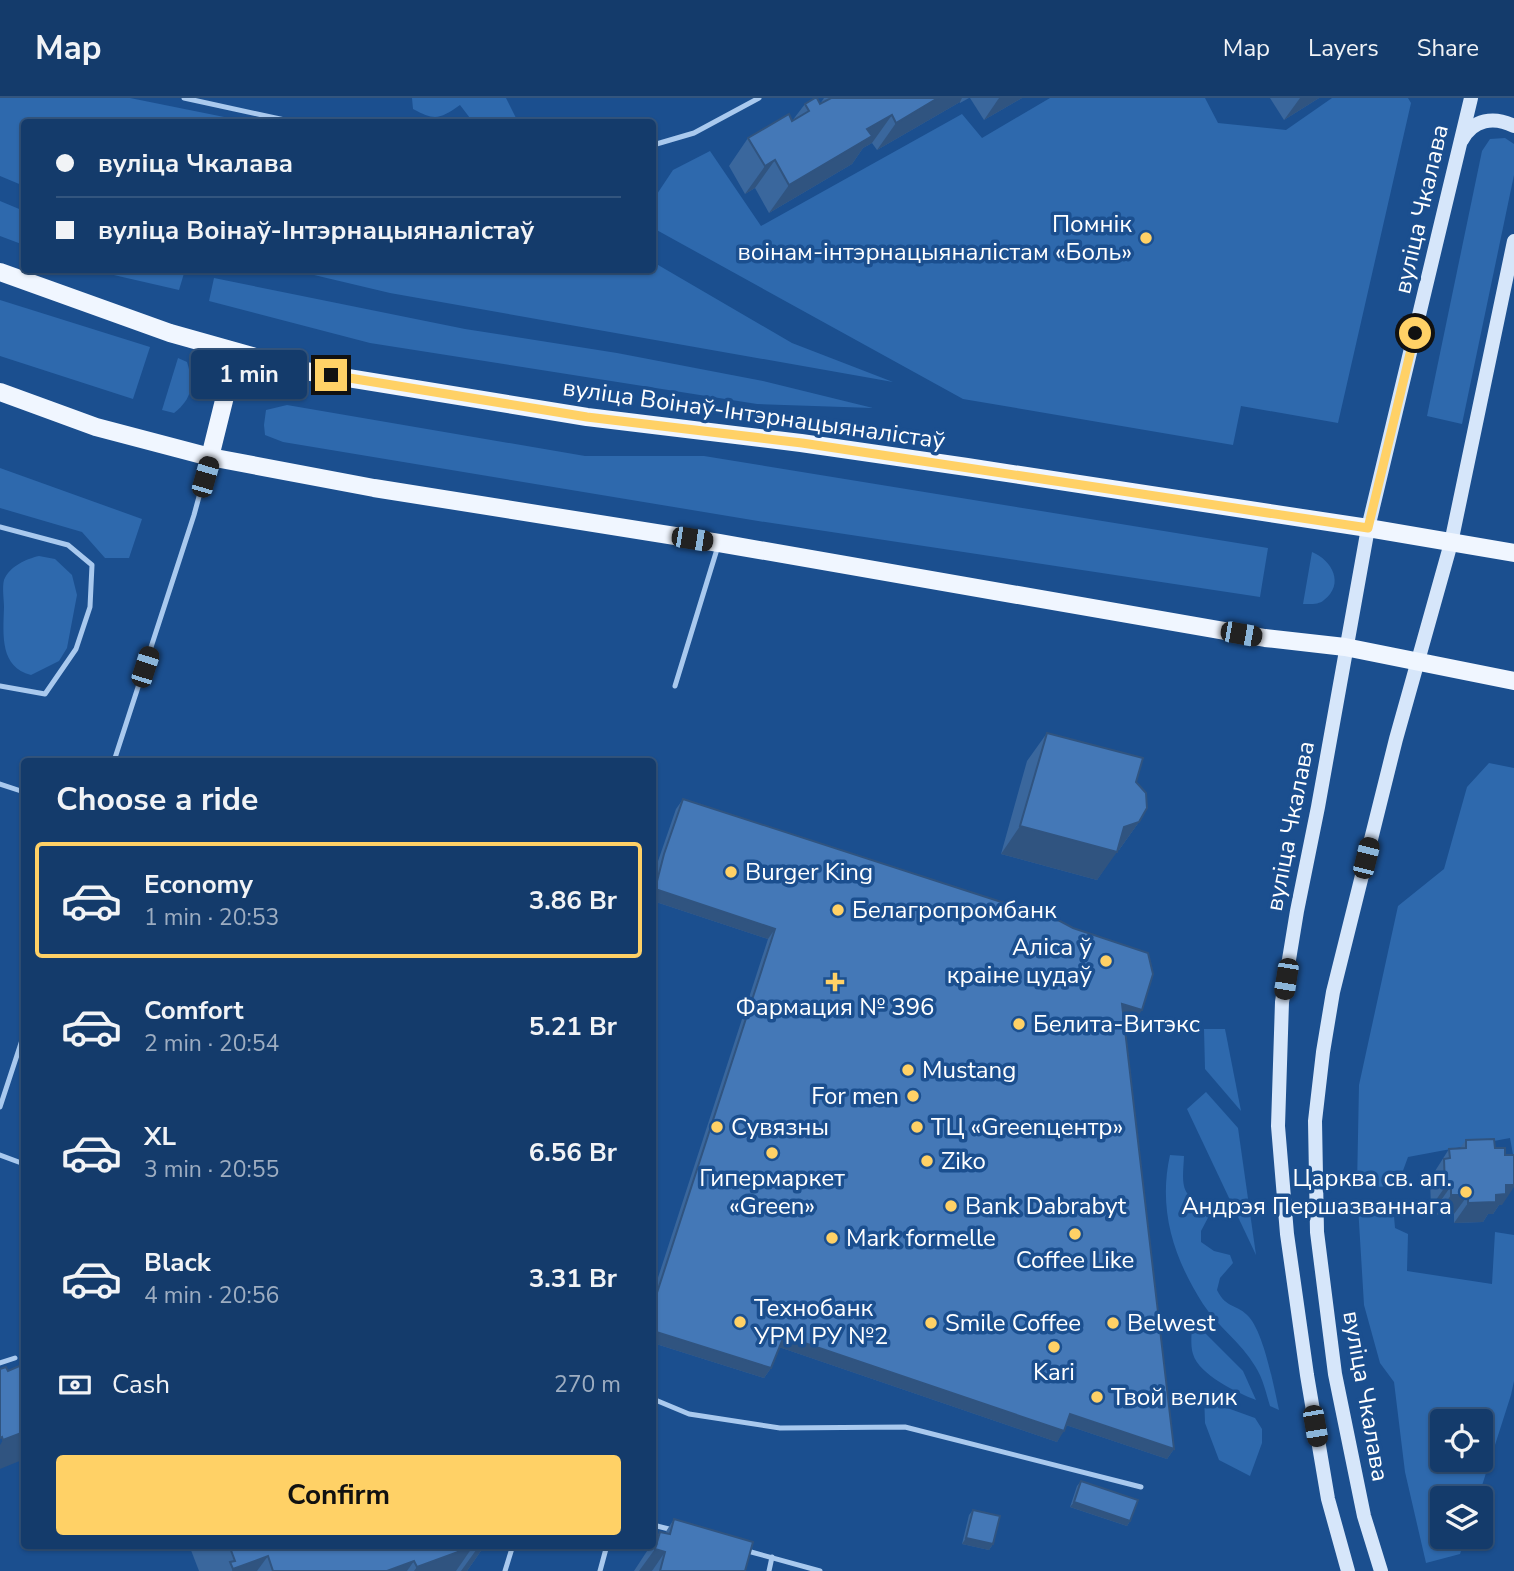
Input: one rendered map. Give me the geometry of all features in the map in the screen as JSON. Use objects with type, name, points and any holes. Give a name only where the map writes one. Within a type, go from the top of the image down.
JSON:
[{"type":"main road","name":"вуліца Чкалава","points":[[1348,1571],[1328,1499],[1287,1234],[1278,1126],[1283,1002],[1297,911],[1368,528],[1471,98]]},
{"type":"main road","points":[[1459,146],[1472,127],[1482,121],[1494,119],[1514,126]]},
{"type":"main road","name":"вуліца Чкалава","points":[[1381,1571],[1364,1516],[1335,1374],[1317,1232],[1315,1121],[1333,992],[1386,778],[1451,543],[1514,241]]},
{"type":"main road","name":"вуліца Воінаў-Інтэрнацыяналістаў","points":[[0,272],[170,333],[305,371],[587,417],[815,445],[1368,528],[1514,554]]},
{"type":"main road","points":[[210,457],[236,352]]},
{"type":"main road","points":[[0,392],[96,427],[210,457],[374,488],[719,543],[1253,636],[1345,647],[1514,681]]},
{"type":"lane","points":[[184,98],[280,119]]},
{"type":"lane","points":[[656,144],[694,133],[759,98]]},
{"type":"lane","points":[[115,758],[194,515],[210,457]]},
{"type":"lane","points":[[0,527],[68,545],[92,565],[90,607],[76,649],[44,694],[0,686]]},
{"type":"lane","points":[[676,686],[719,543]]},
{"type":"lane","points":[[0,784],[21,791]]},
{"type":"lane","points":[[0,1107],[21,1043]]},
{"type":"lane","points":[[0,1155],[21,1163]]},
{"type":"lane","points":[[0,1363],[15,1357]]},
{"type":"lane","points":[[656,1400],[689,1414],[780,1428],[905,1427],[1141,1488]]},
{"type":"lane","points":[[656,1526],[678,1532]]},
{"type":"lane","points":[[737,1548],[820,1571]]},
{"type":"lane","points":[[505,1571],[512,1549]]},
{"type":"lane","points":[[600,1571],[606,1549]]},
{"type":"lane","points":[[769,1571],[772,1557]]},
{"type":"shaded area","points":[[0,98],[130,98],[234,119],[21,119],[21,185],[0,176]]},
{"type":"shaded area","points":[[412,98],[506,98],[516,119],[471,119],[460,105],[437,117],[413,109]]},
{"type":"shaded area","points":[[1050,98],[1205,98],[1218,123],[1286,130],[1332,98],[1408,98],[1411,103],[1338,423],[1241,406],[1233,445],[963,399],[656,230],[656,196],[673,170],[710,151],[761,226],[962,114],[982,138]]},
{"type":"shaded area","points":[[1505,138],[1514,144],[1514,175],[1462,424],[1427,416],[1482,151],[1490,139]]},
{"type":"shaded area","points":[[0,201],[21,210],[21,244],[0,236]]},
{"type":"shaded area","points":[[656,264],[792,343],[893,382],[390,293],[306,273],[656,273]]},
{"type":"shaded area","points":[[105,273],[184,273],[179,290]]},
{"type":"shaded area","points":[[214,278],[465,329],[617,353],[763,381],[873,408],[757,404],[370,343],[209,301]]},
{"type":"shaded area","points":[[0,300],[150,347],[133,399],[0,356]]},
{"type":"shaded area","points":[[178,358],[187,362],[191,384],[185,402],[174,413],[162,410]]},
{"type":"shaded area","points":[[287,405],[585,456],[704,456],[1268,548],[1260,597],[758,521],[283,442],[265,435],[266,410]]},
{"type":"shaded area","points":[[0,468],[142,519],[129,558],[105,558],[82,532],[0,508]]},
{"type":"shaded area","points":[[1312,552],[1330,566],[1335,580],[1334,587],[1322,602],[1303,604]]},
{"type":"shaded area","points":[[39,556],[55,559],[72,575],[77,595],[67,648],[59,661],[31,675],[14,665],[6,649],[3,586],[4,580],[14,567]]},
{"type":"shaded area","points":[[1489,763],[1514,768],[1514,1160],[1510,1138],[1408,1157],[1397,1187],[1357,1186],[1359,1085],[1398,906],[1444,869],[1467,787]]},
{"type":"shaded area","points":[[1204,1029],[1225,1029],[1241,1111],[1205,1069]]},
{"type":"shaded area","points":[[1206,1092],[1238,1128],[1256,1255],[1187,1109]]},
{"type":"shaded area","points":[[1170,1155],[1184,1156],[1184,1187],[1191,1197],[1207,1204],[1211,1212],[1201,1231],[1201,1242],[1214,1251],[1230,1255],[1233,1263],[1220,1278],[1217,1290],[1224,1300],[1245,1313],[1254,1325],[1268,1361],[1279,1410],[1270,1406],[1255,1366],[1243,1349],[1203,1304],[1176,1250],[1167,1213]]},
{"type":"shaded area","points":[[1393,1204],[1395,1228],[1408,1234],[1407,1271],[1492,1284],[1495,1232],[1514,1235],[1514,1381],[1493,1451],[1493,1409],[1430,1409],[1430,1472],[1486,1472],[1482,1486],[1430,1486],[1430,1549],[1462,1549],[1460,1554],[1426,1563],[1405,1472],[1394,1382],[1380,1363],[1364,1305],[1358,1206]]},
{"type":"shaded area","points":[[1192,1320],[1243,1371],[1256,1400],[1220,1382],[1197,1362],[1192,1346]]},
{"type":"shaded area","points":[[1204,1393],[1219,1405],[1255,1418],[1262,1429],[1262,1443],[1250,1476],[1219,1460],[1205,1423]]},
{"type":"building","points":[[815,98],[820,104],[831,98],[938,98],[896,123],[892,115],[867,129],[872,136],[789,185],[775,160],[765,166],[748,138],[789,114],[792,121],[809,111],[805,104]]},
{"type":"building","points":[[1047,733],[1143,758],[1136,782],[1146,793],[1147,808],[1139,822],[1124,827],[1117,852],[1020,826]]},
{"type":"building","name":"ТЦ «Greenцентр»","points":[[683,799],[1060,921],[1073,928],[1148,953],[1153,974],[1142,1010],[1122,1004],[1174,1449],[1070,1414],[1064,1431],[784,1336],[771,1368],[656,1332],[656,1296],[775,929],[656,889],[664,854]]},
{"type":"building","points":[[1494,1139],[1495,1148],[1505,1148],[1505,1155],[1514,1155],[1514,1185],[1506,1185],[1506,1194],[1496,1195],[1496,1202],[1468,1203],[1468,1195],[1451,1195],[1451,1186],[1445,1187],[1444,1159],[1450,1158],[1449,1149],[1466,1148],[1466,1140]]},
{"type":"building","points":[[21,1365],[21,1433],[3,1440],[0,1438],[0,1369],[6,1367],[8,1371]]},
{"type":"building","points":[[1081,1481],[1138,1500],[1130,1521],[1074,1502]]},
{"type":"building","points":[[973,1510],[1000,1516],[993,1544],[966,1538]]},
{"type":"building","points":[[674,1519],[753,1542],[745,1571],[660,1571],[665,1552],[655,1549],[660,1532],[670,1534]]},
{"type":"building","points":[[230,1549],[457,1549],[458,1552],[417,1567],[414,1561],[387,1571],[273,1571],[268,1556],[233,1569],[230,1562],[235,1561]]},
{"type":"place","name":"Помнік воінам-інтэрнацыяналістам «Боль»","points":[[1146,238]]},
{"type":"place","name":"Burger King","points":[[731,872]]},
{"type":"place","name":"Белагропромбанк","points":[[838,910]]},
{"type":"place","name":"Аліса ў краіне цудаў","points":[[1106,961]]},
{"type":"place","name":"Фармация № 396","points":[[835,982]]},
{"type":"place","name":"Белита-Витэкс","points":[[1019,1024]]},
{"type":"place","name":"Mustang","points":[[908,1070]]},
{"type":"place","name":"For men","points":[[913,1096]]},
{"type":"place","name":"Сувязны","points":[[717,1127]]},
{"type":"place","name":"ТЦ «Greenцентр»","points":[[917,1127]]},
{"type":"place","name":"Гипермаркет «Green»","points":[[772,1153]]},
{"type":"place","name":"Ziko","points":[[927,1161]]},
{"type":"place","name":"Царква св. ап. Андрэя Першазваннага","points":[[1466,1192]]},
{"type":"place","name":"Bank Dabrabyt","points":[[951,1206]]},
{"type":"place","name":"Coffee Like","points":[[1075,1234]]},
{"type":"place","name":"Mark formelle","points":[[832,1238]]},
{"type":"place","name":"Технобанк УРМ РУ №2","points":[[740,1322]]},
{"type":"place","name":"Smile Coffee","points":[[931,1323]]},
{"type":"place","name":"Belwest","points":[[1113,1323]]},
{"type":"place","name":"Kari","points":[[1054,1347]]},
{"type":"place","name":"Твой велик","points":[[1097,1397]]},
{"type":"route","points":[[331,375],[587,417],[802,443],[1368,528],[1415,333]]}]
